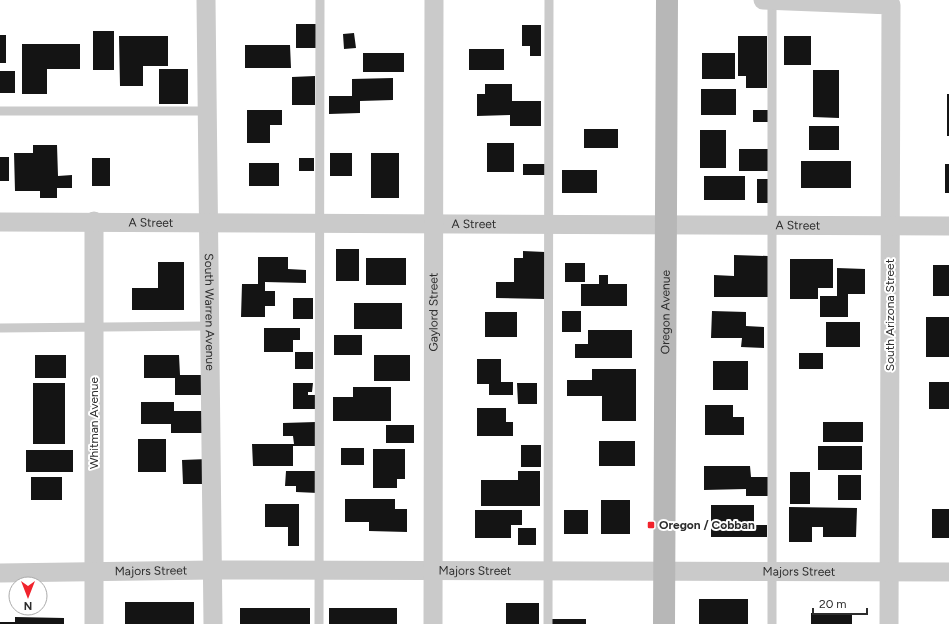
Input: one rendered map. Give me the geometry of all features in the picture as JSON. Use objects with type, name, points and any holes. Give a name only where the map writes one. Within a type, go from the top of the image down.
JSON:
[{"type":"street","name":"South Warren Avenue","points":[[206,0],[207,223],[210,326],[213,624]]},
{"type":"street","name":"Gaylord Street","points":[[433,624],[434,0]]},
{"type":"street","name":"Oregon Avenue","points":[[664,624],[667,0]]},
{"type":"street","points":[[763,0],[772,0]]},
{"type":"street","name":"South Arizona Street","points":[[772,0],[891,5],[889,624]]},
{"type":"street","name":"A Street","points":[[0,222],[94,221],[207,223],[949,226]]},
{"type":"street","name":"Whitman Avenue","points":[[94,221],[94,624]]},
{"type":"street","name":"Majors Street","points":[[0,573],[212,570],[433,572],[949,572]]},
{"type":"lane","points":[[319,624],[320,0]]},
{"type":"lane","points":[[548,624],[549,0]]},
{"type":"lane","points":[[772,0],[772,624]]},
{"type":"lane","points":[[0,111],[207,112]]},
{"type":"lane","points":[[0,328],[210,326]]},
{"type":"building","points":[[296,24],[316,24],[316,48],[296,48]]},
{"type":"building","points":[[522,25],[541,25],[541,56],[530,56],[530,46],[522,46]]},
{"type":"building","points":[[93,31],[114,31],[114,70],[93,70]]},
{"type":"building","points":[[354,33],[356,48],[344,49],[343,34]]},
{"type":"building","points":[[0,35],[6,35],[6,63],[0,63]]},
{"type":"building","points":[[119,36],[168,36],[168,66],[143,66],[143,86],[120,86]]},
{"type":"building","points":[[738,36],[767,36],[767,88],[746,88],[746,76],[738,76]]},
{"type":"building","points":[[784,36],[811,36],[811,65],[784,65]]},
{"type":"building","points":[[22,44],[80,44],[80,69],[47,69],[47,94],[22,94]]},
{"type":"building","points":[[245,45],[290,45],[291,68],[245,68]]},
{"type":"building","points":[[469,49],[504,49],[504,70],[469,70]]},
{"type":"building","points":[[363,53],[404,53],[404,72],[363,72]]},
{"type":"building","points":[[702,53],[735,53],[735,79],[702,79]]},
{"type":"building","points":[[159,69],[188,69],[188,104],[159,104]]},
{"type":"building","points":[[813,70],[839,70],[839,118],[813,117]]},
{"type":"building","points":[[0,71],[15,71],[15,93],[0,93]]},
{"type":"building","points":[[315,76],[315,105],[292,105],[292,77]]},
{"type":"building","points":[[393,78],[393,100],[360,101],[360,113],[329,114],[329,96],[352,96],[352,79]]},
{"type":"building","points":[[485,84],[512,84],[512,101],[541,101],[541,126],[510,126],[510,115],[477,116],[477,94],[485,94]]},
{"type":"building","points":[[701,89],[736,89],[736,115],[701,115]]},
{"type":"building","points":[[947,94],[949,94],[949,136],[947,136]]},
{"type":"building","points":[[247,110],[282,110],[282,125],[270,125],[270,143],[247,143]]},
{"type":"building","points":[[753,110],[769,110],[769,122],[753,122]]},
{"type":"building","points":[[809,126],[839,126],[839,150],[809,150]]},
{"type":"building","points":[[584,129],[618,129],[618,148],[584,148]]},
{"type":"building","points":[[700,130],[726,130],[726,168],[700,168]]},
{"type":"building","points":[[487,143],[514,143],[514,172],[487,172]]},
{"type":"building","points":[[33,145],[57,145],[58,176],[72,175],[72,188],[57,188],[57,198],[40,198],[40,191],[15,191],[14,153],[33,153]]},
{"type":"building","points":[[739,149],[768,149],[768,171],[739,171]]},
{"type":"building","points":[[330,153],[352,153],[352,176],[330,176]]},
{"type":"building","points":[[371,153],[399,153],[399,198],[371,198]]},
{"type":"building","points":[[0,157],[9,157],[9,181],[0,181]]},
{"type":"building","points":[[92,158],[110,158],[110,186],[92,186]]},
{"type":"building","points":[[299,158],[314,158],[314,171],[299,171]]},
{"type":"building","points":[[801,161],[851,161],[851,188],[801,188]]},
{"type":"building","points":[[249,163],[279,163],[279,186],[249,186]]},
{"type":"building","points":[[523,164],[545,164],[545,175],[523,175]]},
{"type":"building","points":[[945,164],[949,164],[949,193],[945,193]]},
{"type":"building","points":[[562,170],[597,170],[597,193],[562,193]]},
{"type":"building","points":[[704,176],[745,176],[745,200],[704,200]]},
{"type":"building","points":[[757,179],[769,179],[769,203],[757,203]]},
{"type":"building","points":[[336,249],[359,249],[359,281],[336,281]]},
{"type":"building","points":[[523,251],[545,252],[545,299],[496,298],[496,282],[514,282],[514,258],[523,258]]},
{"type":"building","points":[[734,255],[768,256],[768,297],[714,297],[714,275],[734,276]]},
{"type":"building","points":[[258,257],[288,257],[288,269],[306,270],[306,283],[265,282],[265,291],[275,291],[275,306],[265,306],[265,317],[241,317],[242,284],[258,284]]},
{"type":"building","points":[[366,258],[406,258],[406,285],[366,285]]},
{"type":"building","points":[[790,259],[833,259],[833,288],[818,288],[818,299],[790,299]]},
{"type":"building","points":[[158,262],[184,262],[184,310],[132,310],[132,288],[158,288]]},
{"type":"building","points":[[565,263],[585,263],[585,282],[565,282]]},
{"type":"building","points":[[933,265],[949,265],[949,296],[933,296]]},
{"type":"building","points":[[837,268],[865,269],[865,294],[848,294],[848,317],[820,317],[820,296],[837,296]]},
{"type":"building","points":[[599,275],[608,275],[608,284],[627,284],[627,306],[581,306],[581,284],[599,284]]},
{"type":"building","points":[[293,298],[313,298],[313,319],[293,319]]},
{"type":"building","points":[[354,303],[402,303],[402,329],[354,329]]},
{"type":"building","points":[[562,311],[581,311],[581,332],[562,332]]},
{"type":"building","points":[[712,311],[746,312],[746,326],[764,327],[764,348],[741,347],[742,338],[711,338]]},
{"type":"building","points":[[485,312],[517,312],[517,337],[485,337]]},
{"type":"building","points":[[926,317],[949,317],[949,357],[926,357]]},
{"type":"building","points":[[826,322],[860,322],[860,347],[826,347]]},
{"type":"building","points":[[264,328],[300,328],[300,340],[293,340],[293,352],[264,352]]},
{"type":"building","points":[[588,330],[632,330],[632,358],[575,358],[575,344],[588,344]]},
{"type":"building","points":[[334,335],[362,335],[362,355],[334,355]]},
{"type":"building","points":[[295,352],[313,352],[313,369],[295,369]]},
{"type":"building","points":[[799,353],[823,353],[823,369],[799,369]]},
{"type":"building","points":[[35,355],[66,355],[66,378],[35,378]]},
{"type":"building","points":[[144,355],[179,355],[180,375],[204,375],[204,395],[175,395],[175,378],[144,378]]},
{"type":"building","points":[[374,355],[410,355],[410,381],[374,381]]},
{"type":"building","points":[[477,359],[501,359],[501,382],[513,382],[513,395],[489,395],[489,384],[477,384]]},
{"type":"building","points":[[713,361],[748,361],[748,390],[713,390]]},
{"type":"building","points":[[592,369],[636,369],[636,421],[602,421],[602,396],[567,396],[567,380],[592,380]]},
{"type":"building","points":[[929,382],[949,382],[949,409],[929,409]]},
{"type":"building","points":[[33,383],[65,383],[65,444],[33,444]]},
{"type":"building","points":[[293,383],[313,383],[312,392],[308,392],[308,395],[318,395],[318,409],[293,409]]},
{"type":"building","points":[[517,383],[537,383],[537,404],[518,404]]},
{"type":"building","points":[[353,387],[391,387],[391,421],[333,421],[333,397],[353,397]]},
{"type":"building","points":[[141,402],[174,402],[174,411],[207,411],[207,433],[171,433],[171,424],[141,424]]},
{"type":"building","points":[[705,405],[733,405],[733,417],[744,417],[744,435],[705,435]]},
{"type":"building","points":[[477,408],[506,408],[506,422],[513,422],[513,436],[477,436]]},
{"type":"building","points":[[316,422],[316,446],[293,446],[293,466],[253,466],[252,444],[294,444],[293,436],[283,436],[283,423]]},
{"type":"building","points":[[823,422],[863,422],[863,442],[823,442]]},
{"type":"building","points":[[386,425],[414,425],[414,443],[386,443]]},
{"type":"building","points":[[138,439],[166,439],[166,472],[138,472]]},
{"type":"building","points":[[599,441],[635,441],[635,466],[599,466]]},
{"type":"building","points":[[521,445],[541,445],[541,467],[521,467]]},
{"type":"building","points":[[818,446],[862,446],[862,470],[818,470]]},
{"type":"building","points":[[341,448],[364,448],[364,465],[341,465]]},
{"type":"building","points":[[373,449],[405,449],[405,479],[397,479],[397,488],[373,488]]},
{"type":"building","points":[[26,450],[73,450],[73,472],[26,472]]},
{"type":"building","points":[[208,459],[208,484],[183,484],[182,460]]},
{"type":"building","points":[[704,466],[750,466],[751,477],[769,477],[769,496],[746,496],[746,489],[704,490]]},
{"type":"building","points":[[286,471],[318,471],[318,493],[296,492],[296,486],[285,486]]},
{"type":"building","points":[[518,471],[540,471],[540,506],[481,506],[481,480],[518,480]]},
{"type":"building","points":[[790,472],[810,472],[810,504],[790,504]]},
{"type":"building","points":[[838,475],[861,475],[861,500],[838,500]]},
{"type":"building","points":[[31,477],[62,477],[62,500],[31,500]]},
{"type":"building","points":[[345,499],[395,499],[395,509],[407,509],[407,532],[369,531],[369,522],[345,522]]},
{"type":"building","points":[[601,500],[630,500],[630,534],[601,534]]},
{"type":"building","points":[[265,504],[299,504],[299,546],[288,546],[288,527],[265,527]]},
{"type":"building","points":[[711,505],[754,505],[754,525],[767,525],[767,537],[711,537]]},
{"type":"building","points":[[789,507],[857,508],[856,537],[823,537],[823,527],[812,527],[812,542],[789,542]]},
{"type":"building","points":[[932,509],[949,509],[949,538],[932,538]]},
{"type":"building","points":[[475,510],[522,510],[522,525],[511,525],[511,538],[475,538]]},
{"type":"building","points":[[564,510],[588,510],[588,534],[564,534]]},
{"type":"building","points":[[518,528],[536,528],[536,545],[518,545]]},
{"type":"building","points":[[699,599],[748,599],[748,624],[699,624]]},
{"type":"building","points":[[125,602],[194,602],[194,624],[125,624]]},
{"type":"building","points":[[506,603],[539,603],[539,624],[506,624]]},
{"type":"building","points":[[240,608],[310,608],[310,624],[240,624]]},
{"type":"building","points":[[329,608],[397,608],[397,624],[329,624]]},
{"type":"building","points":[[811,613],[852,613],[852,624],[811,624]]},
{"type":"building","points":[[15,617],[64,618],[64,624],[0,624],[0,622],[15,622]]},
{"type":"building","points":[[551,619],[586,619],[586,624],[552,624]]},
{"type":"place","name":"Oregon / Cobban","points":[[651,525]]}]
